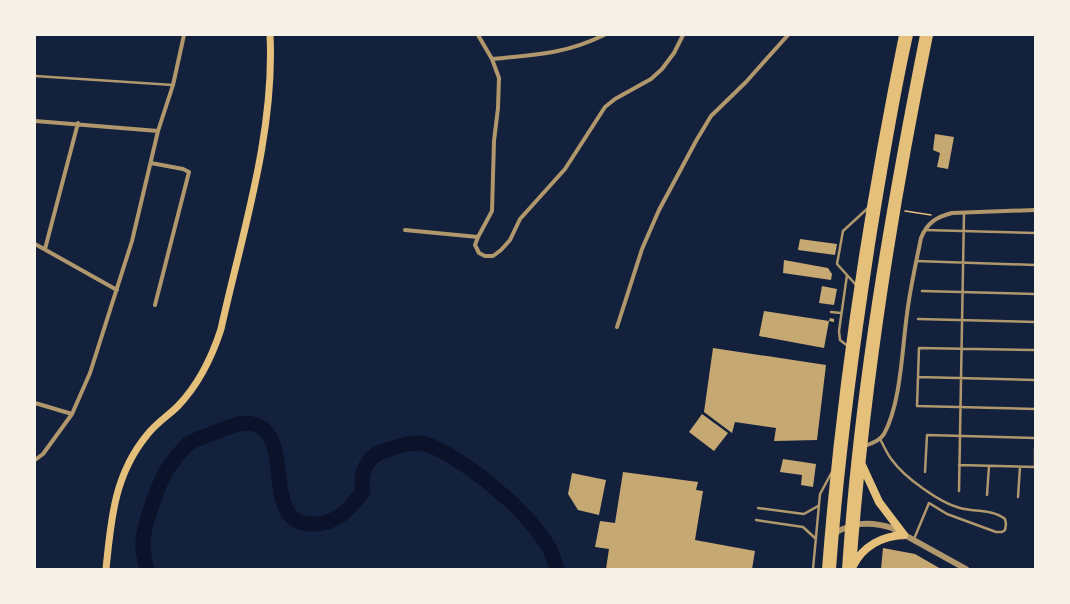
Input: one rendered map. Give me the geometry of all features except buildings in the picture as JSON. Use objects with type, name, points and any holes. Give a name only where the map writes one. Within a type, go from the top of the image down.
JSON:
[{"type":"main road","points":[[106,569],[114,502],[128,465],[147,435],[177,407],[196,383],[212,354],[221,329],[264,137],[270,88],[270,35]]},
{"type":"main road","points":[[832,569],[831,535],[836,467],[849,348],[872,205],[903,35]]},
{"type":"main road","points":[[826,569],[853,362],[882,179],[909,35]]},
{"type":"main road","points":[[852,569],[852,525],[873,324],[896,181],[924,35]]},
{"type":"main road","points":[[846,569],[897,210],[930,35]]},
{"type":"main road","points":[[882,179],[882,182],[888,187],[892,186],[896,181]]},
{"type":"main road","points":[[875,225],[876,222],[882,220],[886,222],[889,227]]},
{"type":"main road","points":[[862,464],[879,502],[904,535]]},
{"type":"main road","points":[[852,569],[860,555],[872,544],[887,537],[904,535]]},
{"type":"street","points":[[35,460],[43,454],[72,414],[90,373],[137,225],[158,131],[174,84],[184,35]]},
{"type":"street","points":[[478,35],[492,59],[499,78],[498,108],[494,141],[494,198],[492,211],[475,245],[479,253],[485,256],[493,256],[510,240],[520,219],[565,169],[605,107],[615,98],[651,79],[662,69],[674,53],[683,35]]},
{"type":"street","points":[[492,59],[551,53],[571,49],[604,35]]},
{"type":"street","points":[[617,327],[642,249],[659,210],[696,140],[711,116],[746,82],[788,35]]},
{"type":"street","points":[[35,121],[158,131]]},
{"type":"street","points":[[45,249],[78,124]]},
{"type":"street","points":[[151,163],[183,169],[189,172],[155,305]]},
{"type":"street","points":[[864,446],[873,443],[884,435],[891,417],[901,371],[907,313],[916,261],[924,230],[930,222],[940,216],[964,213],[1035,210]]},
{"type":"street","points":[[405,230],[478,237]]},
{"type":"street","points":[[35,244],[117,290]]},
{"type":"street","points":[[35,403],[72,414]]},
{"type":"street","points":[[831,535],[852,525],[880,524],[914,540],[966,569]]},
{"type":"lane","points":[[35,76],[174,84]]},
{"type":"lane","points":[[858,287],[837,264],[843,231],[872,205]]},
{"type":"lane","points":[[959,491],[964,213]]},
{"type":"lane","points":[[924,230],[1035,233]]},
{"type":"lane","points":[[916,261],[1035,265]]},
{"type":"lane","points":[[847,275],[839,336],[842,343],[849,348]]},
{"type":"lane","points":[[922,291],[1035,294]]},
{"type":"lane","points":[[830,312],[841,313]]},
{"type":"lane","points":[[918,320],[1035,322]]},
{"type":"lane","points":[[1035,350],[919,348],[917,406],[1035,409]]},
{"type":"lane","points":[[918,377],[1035,380]]},
{"type":"lane","points":[[925,472],[927,435],[1035,438]]},
{"type":"lane","points":[[880,438],[892,460],[904,474],[941,501],[960,508],[996,514],[1005,519],[1005,530],[1002,532],[996,532],[947,514],[930,503],[914,540]]},
{"type":"lane","points":[[959,465],[1035,467],[1035,449]]},
{"type":"lane","points":[[987,495],[989,466]]},
{"type":"lane","points":[[813,569],[815,539],[822,488],[836,467]]},
{"type":"lane","points":[[1018,497],[1020,467]]},
{"type":"lane","points":[[758,508],[804,514],[819,506]]},
{"type":"lane","points":[[756,520],[803,527],[808,530],[815,539]]},
{"type":"path","points":[[897,210],[940,216]]},
{"type":"waterway","points":[[147,569],[143,542],[148,516],[156,494],[169,467],[182,450],[191,442],[231,426],[246,423],[256,425],[267,433],[274,447],[282,498],[288,512],[298,521],[314,524],[330,521],[336,518],[347,510],[363,492],[362,480],[364,469],[375,455],[394,447],[412,443],[426,444],[450,455],[487,481],[516,507],[547,544],[552,553],[557,569]]}]
